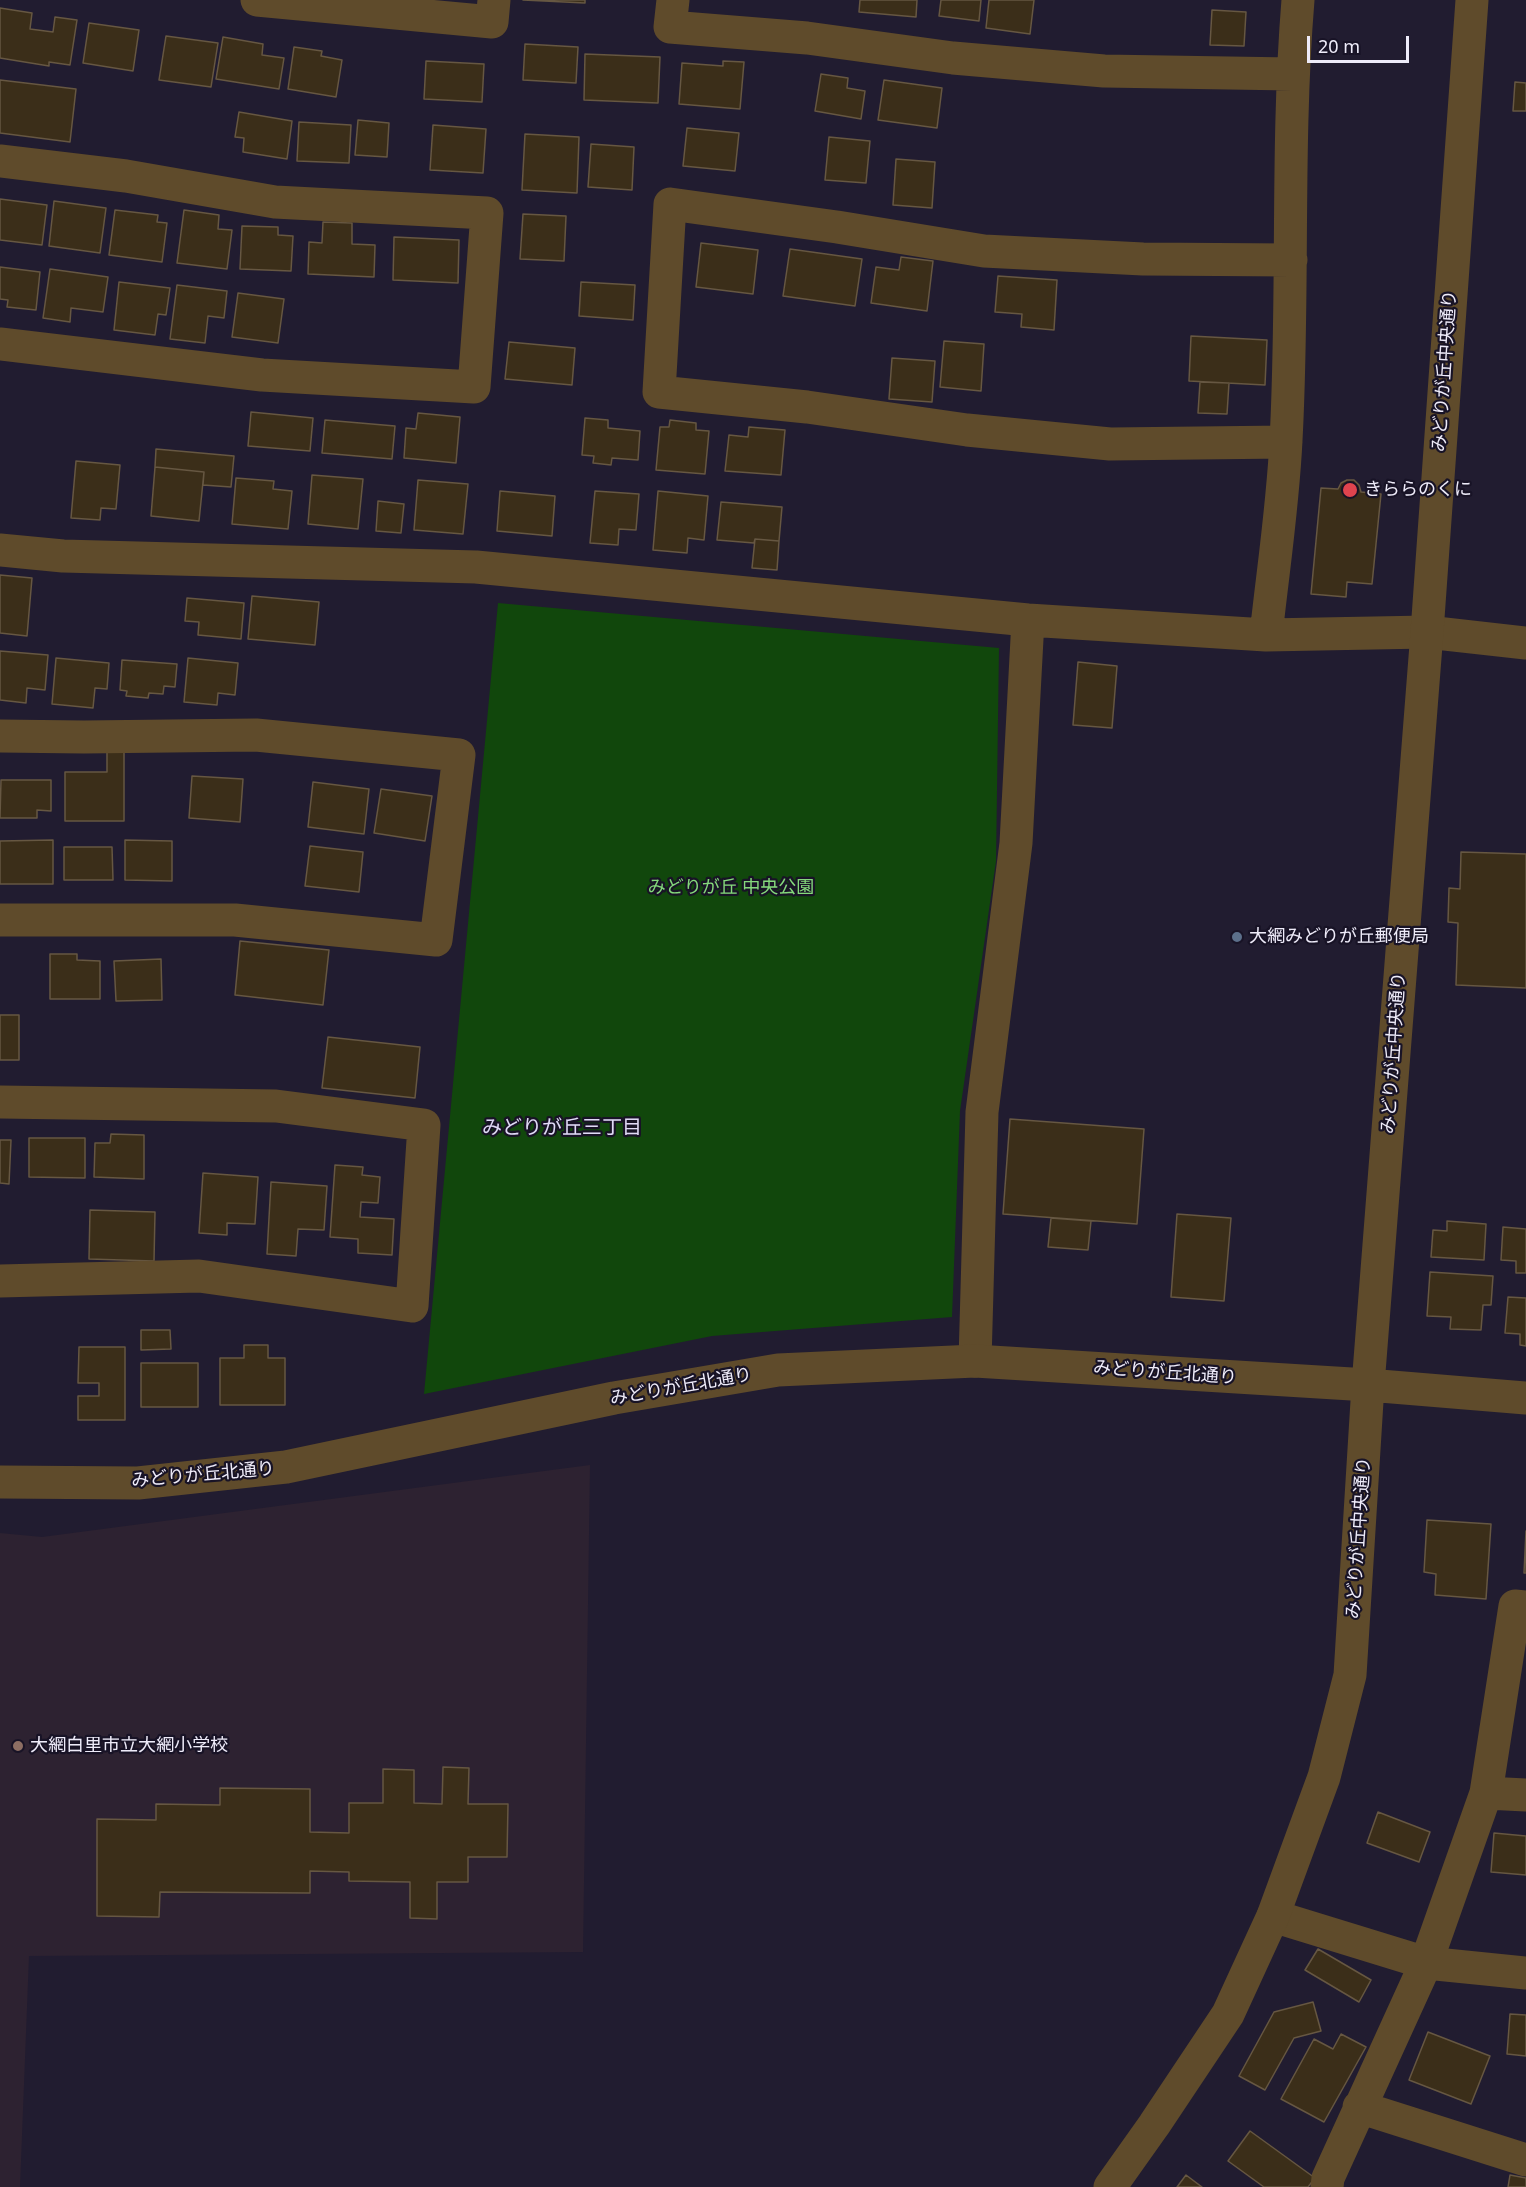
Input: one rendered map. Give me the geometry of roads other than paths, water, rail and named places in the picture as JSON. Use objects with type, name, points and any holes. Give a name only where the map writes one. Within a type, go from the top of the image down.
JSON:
[{"type":"street","points":[[257,0],[492,22],[494,0]]},
{"type":"street","points":[[673,0],[670,27],[807,38],[953,58],[1104,70],[1292,74]]},
{"type":"street","points":[[1266,635],[1286,442],[1291,260],[1292,74],[1298,0]]},
{"type":"street","name":"みどりが丘中央通り","points":[[1110,2187],[1227,2014],[1273,1916],[1324,1777],[1350,1675],[1368,1385],[1427,632],[1472,0]]},
{"type":"street","points":[[0,161],[126,176],[275,202],[487,213],[474,387],[262,375],[0,344]]},
{"type":"street","points":[[1286,442],[1110,444],[967,430],[807,407],[658,392],[670,204],[837,227],[984,251],[1143,259],[1291,260]]},
{"type":"street","points":[[0,550],[63,556],[476,567],[1028,620],[1266,635],[1427,632],[1526,643]]},
{"type":"street","points":[[975,1361],[982,1112],[1016,843],[1028,620]]},
{"type":"street","points":[[0,736],[256,735],[459,755],[436,940],[235,920],[0,920]]},
{"type":"street","points":[[0,1102],[276,1106],[424,1125],[412,1306],[198,1276],[0,1281]]},
{"type":"street","name":"みどりが丘北通り","points":[[0,1482],[138,1483],[286,1467],[614,1398],[778,1370],[975,1361],[1368,1385],[1526,1398]]},
{"type":"street","points":[[1327,2187],[1328,2178],[1426,1963],[1486,1792],[1515,1606],[1526,1607]]},
{"type":"street","points":[[1486,1792],[1526,1795]]},
{"type":"street","points":[[1273,1916],[1426,1963],[1526,1972]]},
{"type":"street","points":[[1359,2108],[1526,2160]]},
{"type":"place","name":"きららのくに","points":[[1350,490]]},
{"type":"place","name":"大網みどりが丘郵便局","points":[[1237,937]]},
{"type":"place","name":"大網白里市立大網小学校","points":[[18,1746]]},
{"type":"district","name":"みどりが丘三丁目","points":[[562,1128]]},
{"type":"park label","name":"みどりが丘 中央公園","points":[[731,888]]}]
